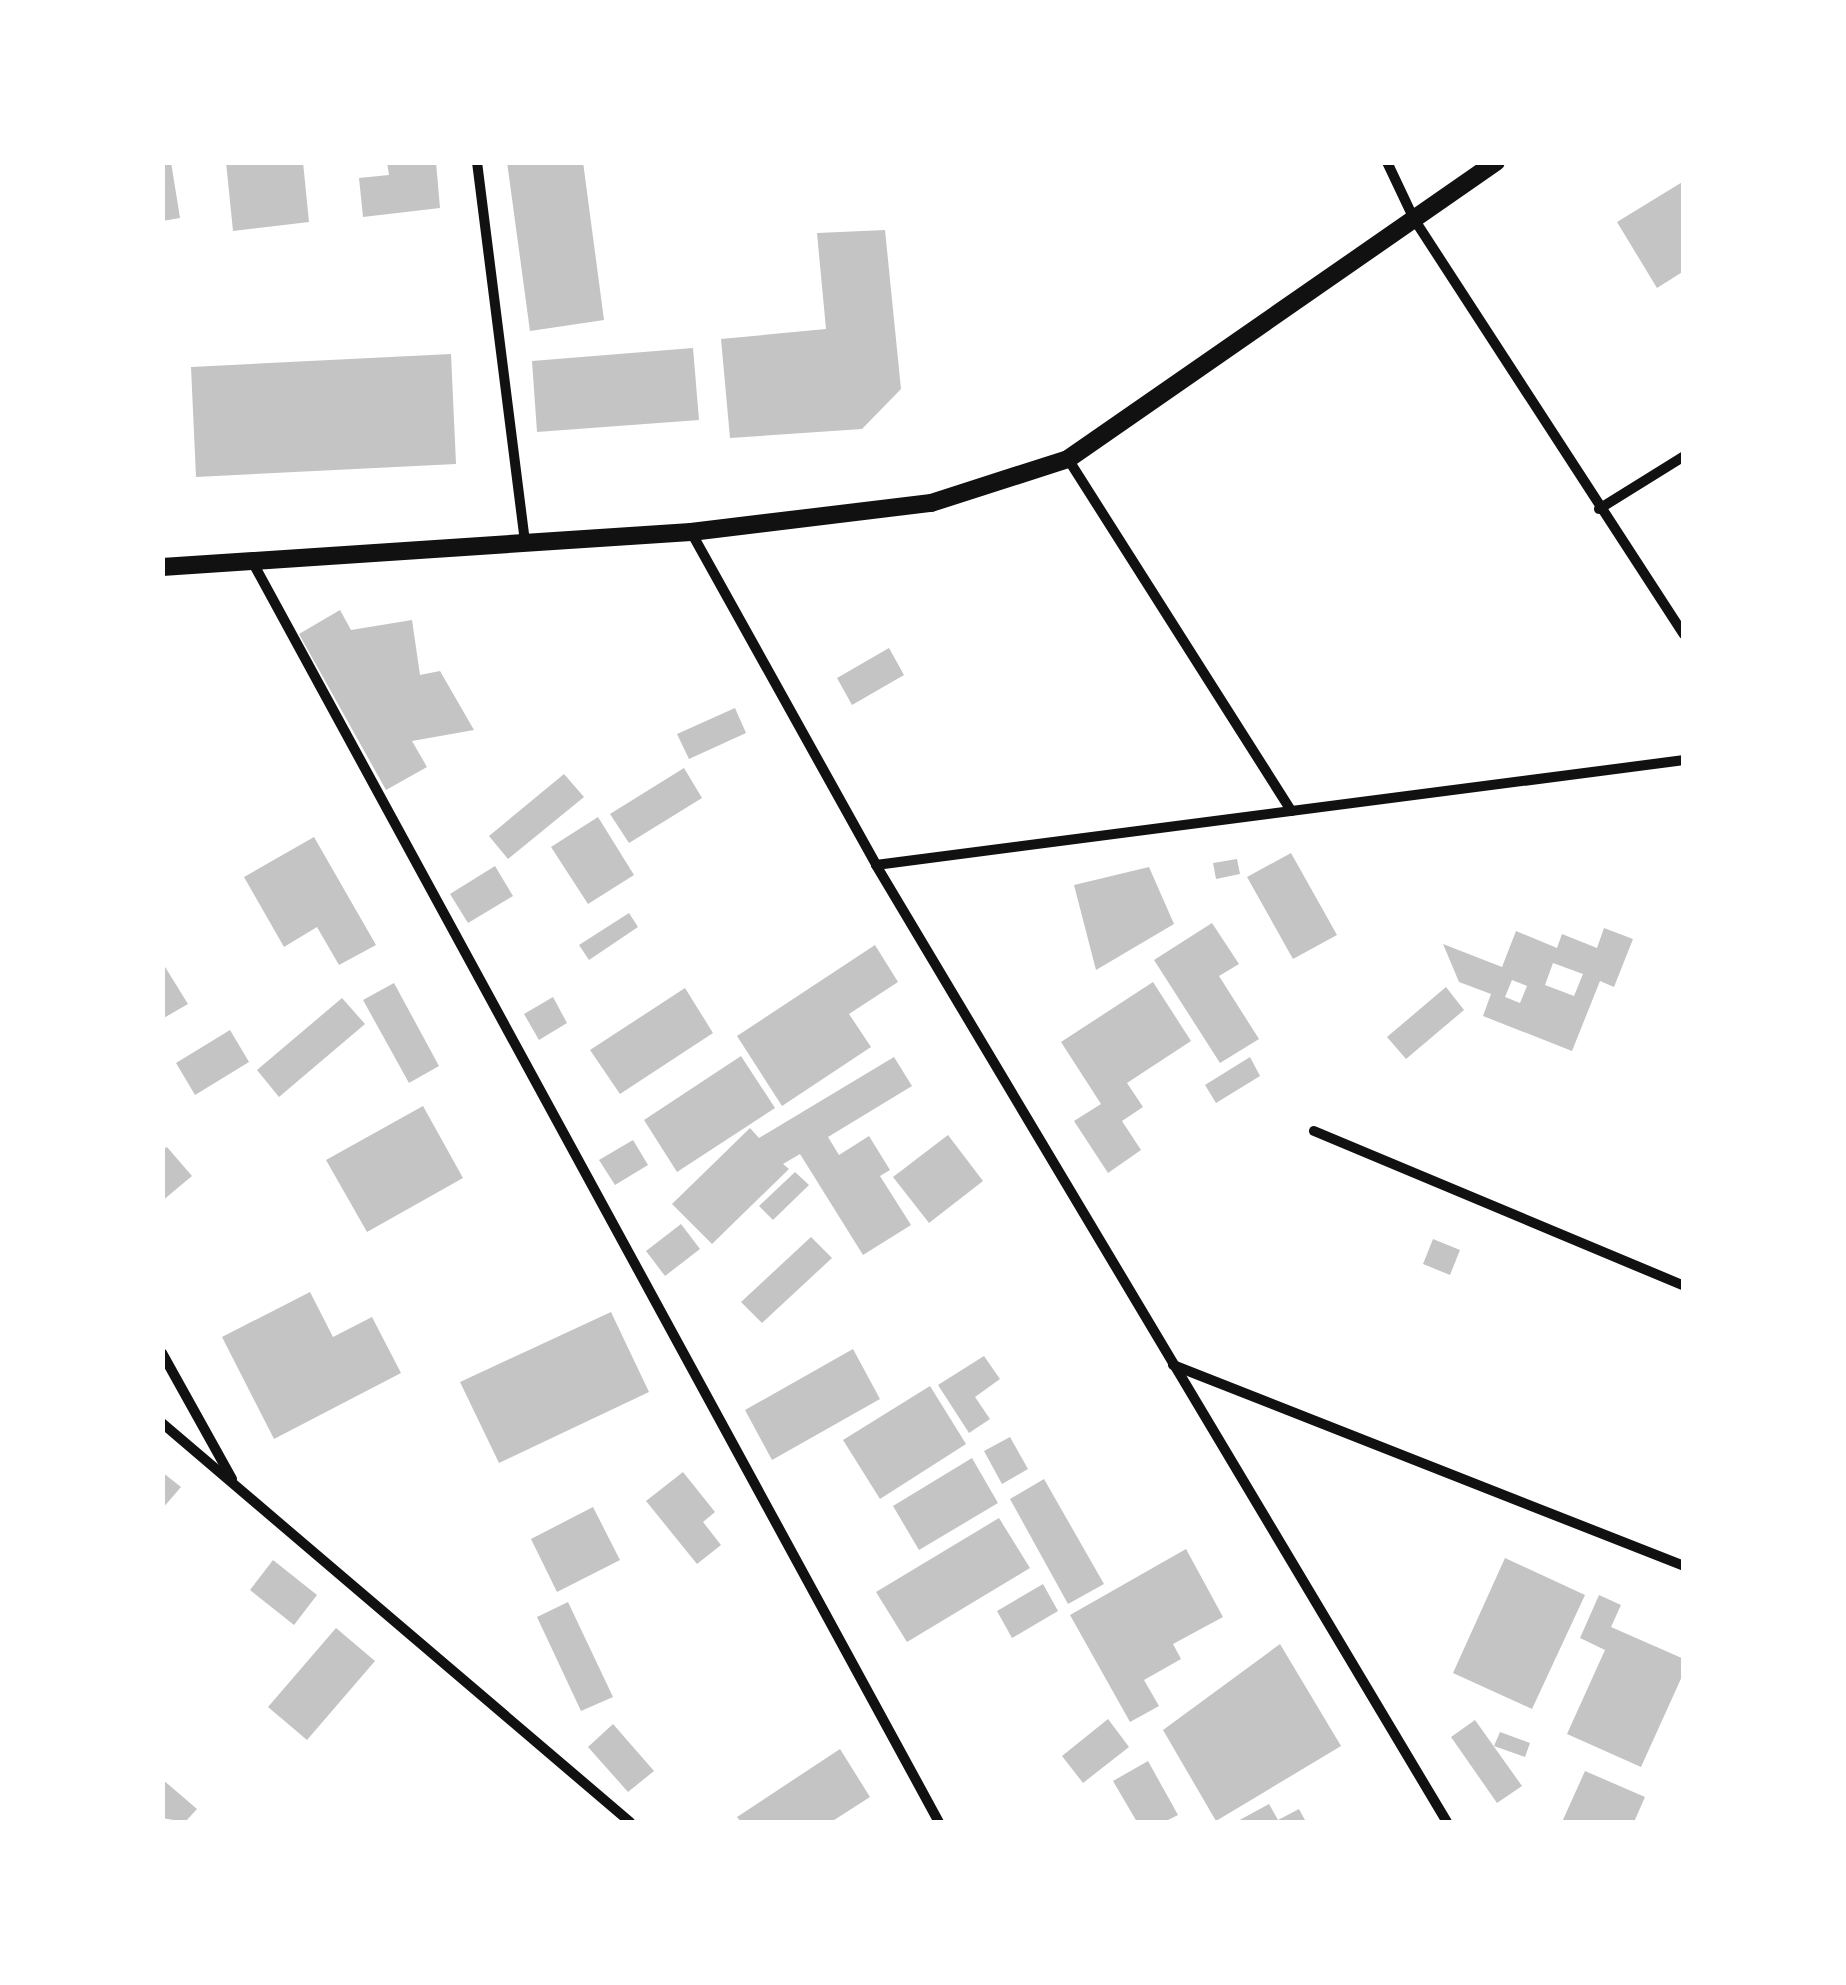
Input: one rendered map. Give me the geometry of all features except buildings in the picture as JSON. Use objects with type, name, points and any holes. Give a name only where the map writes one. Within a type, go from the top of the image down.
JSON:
[{"type":"street","points":[[477,162],[525,542]]},
{"type":"street","points":[[1388,162],[1414,219],[1599,509],[1684,634]]},
{"type":"street","points":[[162,567],[691,532],[930,504],[1068,459],[1496,162]]},
{"type":"street","points":[[1599,509],[1684,456]]},
{"type":"street","points":[[1068,459],[1292,811]]},
{"type":"street","points":[[691,532],[876,866],[1446,1822]]},
{"type":"street","points":[[253,563],[939,1822]]},
{"type":"street","points":[[876,866],[1684,760]]},
{"type":"street","points":[[1314,1131],[1684,1286]]},
{"type":"street","points":[[162,1353],[235,1486]]},
{"type":"street","points":[[1172,1365],[1684,1566]]},
{"type":"street","points":[[162,1423],[630,1822]]}]
